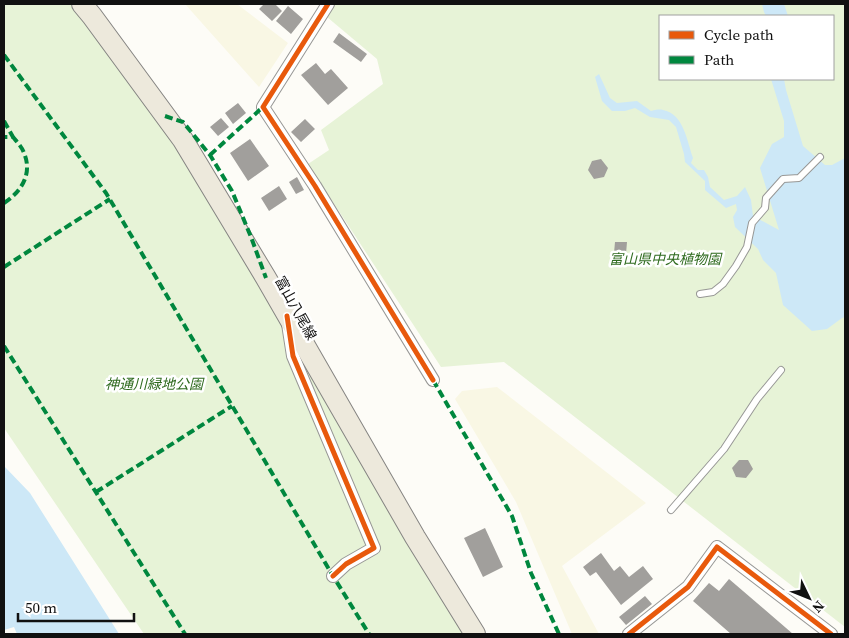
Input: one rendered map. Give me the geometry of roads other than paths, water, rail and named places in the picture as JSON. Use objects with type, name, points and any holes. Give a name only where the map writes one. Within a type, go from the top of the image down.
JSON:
[{"type":"main road","name":"富山八尾線","points":[[82,4],[183,140],[266,278],[415,537],[475,634]]},
{"type":"street","points":[[328,4],[263,107],[316,186],[433,380]]},
{"type":"street","points":[[287,316],[293,356],[374,548],[346,564],[333,576]]},
{"type":"street","points":[[629,634],[688,587],[717,547],[831,634]]},
{"type":"street","points":[[460,609],[484,634]]},
{"type":"lane","points":[[700,294],[713,292],[723,284],[736,266],[747,247],[752,222],[765,208],[766,198],[783,179],[800,178],[820,157]]},
{"type":"lane","points":[[671,510],[724,449],[757,398],[780,370]]},
{"type":"water","points":[[762,4],[784,4],[788,15],[766,15]]},
{"type":"water","points":[[599,74],[610,98],[617,103],[637,101],[651,111],[663,110],[676,117],[684,129],[693,158],[691,163],[698,170],[704,170],[710,187],[724,200],[737,196],[745,187],[751,200],[753,216],[779,230],[760,168],[772,144],[784,137],[784,121],[771,80],[784,80],[803,146],[825,165],[832,165],[845,158],[845,317],[827,329],[812,331],[783,305],[776,273],[763,260],[758,249],[735,227],[733,217],[737,210],[736,204],[726,208],[705,190],[705,181],[685,162],[676,127],[669,120],[650,117],[635,108],[625,111],[612,111],[602,101],[595,77]]},
{"type":"water","points":[[4,466],[30,493],[119,634],[17,634],[14,627],[4,630]]},
{"type":"park label","name":"富山県中央植物園","points":[[665,259]]},
{"type":"park label","name":"神通川緑地公園","points":[[154,384]]}]
